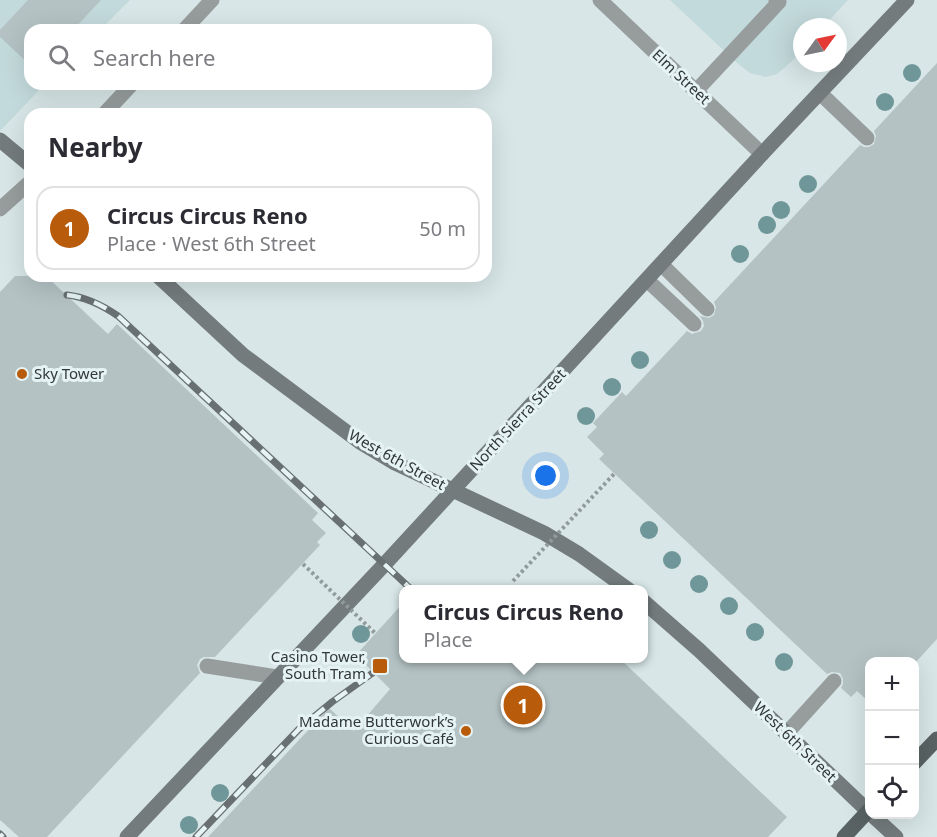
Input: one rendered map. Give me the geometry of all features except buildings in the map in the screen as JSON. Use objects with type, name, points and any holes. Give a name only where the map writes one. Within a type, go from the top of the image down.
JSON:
[{"type":"main road","name":"North Sierra Street","points":[[127,837],[382,567],[907,0]]},
{"type":"main road","points":[[0,140],[24,160]]},
{"type":"main road","name":"West 6th Street","points":[[164,282],[243,355],[360,442],[395,463],[544,533],[622,585]]},
{"type":"main road","name":"West 6th Street","points":[[648,605],[699,650],[865,807]]},
{"type":"main road","points":[[919,759],[937,739]]},
{"type":"main road","points":[[843,837],[865,817]]},
{"type":"main road","name":"West 6th Street","points":[[877,819],[896,837]]},
{"type":"street","points":[[190,24],[212,0]]},
{"type":"street","name":"Elm Street","points":[[600,0],[762,154]]},
{"type":"street","points":[[696,91],[779,2],[776,0]]},
{"type":"street","points":[[110,108],[126,90]]},
{"type":"street","points":[[820,93],[867,138]]},
{"type":"street","points":[[0,209],[24,187]]},
{"type":"street","points":[[662,264],[707,309]]},
{"type":"street","points":[[647,280],[694,324]]},
{"type":"street","points":[[207,666],[277,677]]},
{"type":"street","points":[[786,734],[834,681]]},
{"type":"path","points":[[513,581],[614,474]]},
{"type":"path","points":[[303,564],[376,634]]},
{"type":"shaded area","points":[[0,0],[130,0],[106,24],[24,24],[24,90],[39,90],[0,131]]},
{"type":"shaded area","points":[[670,0],[848,0],[831,18],[793,18],[793,60],[777,74],[766,77],[750,73]]},
{"type":"railway","points":[[67,295],[94,302],[118,316],[407,585]]},
{"type":"railway","points":[[196,837],[299,729],[374,672]]},
{"type":"railway","points":[[0,834],[3,837]]},
{"type":"place","name":"Sky Tower","points":[[22,374]]},
{"type":"place","name":"Casino Tower, South Tram","points":[[380,666]]},
{"type":"place","name":"Circus Circus Reno","points":[[523,705]]},
{"type":"place","name":"Madame Butterwork’s Curious Café","points":[[466,731]]}]
